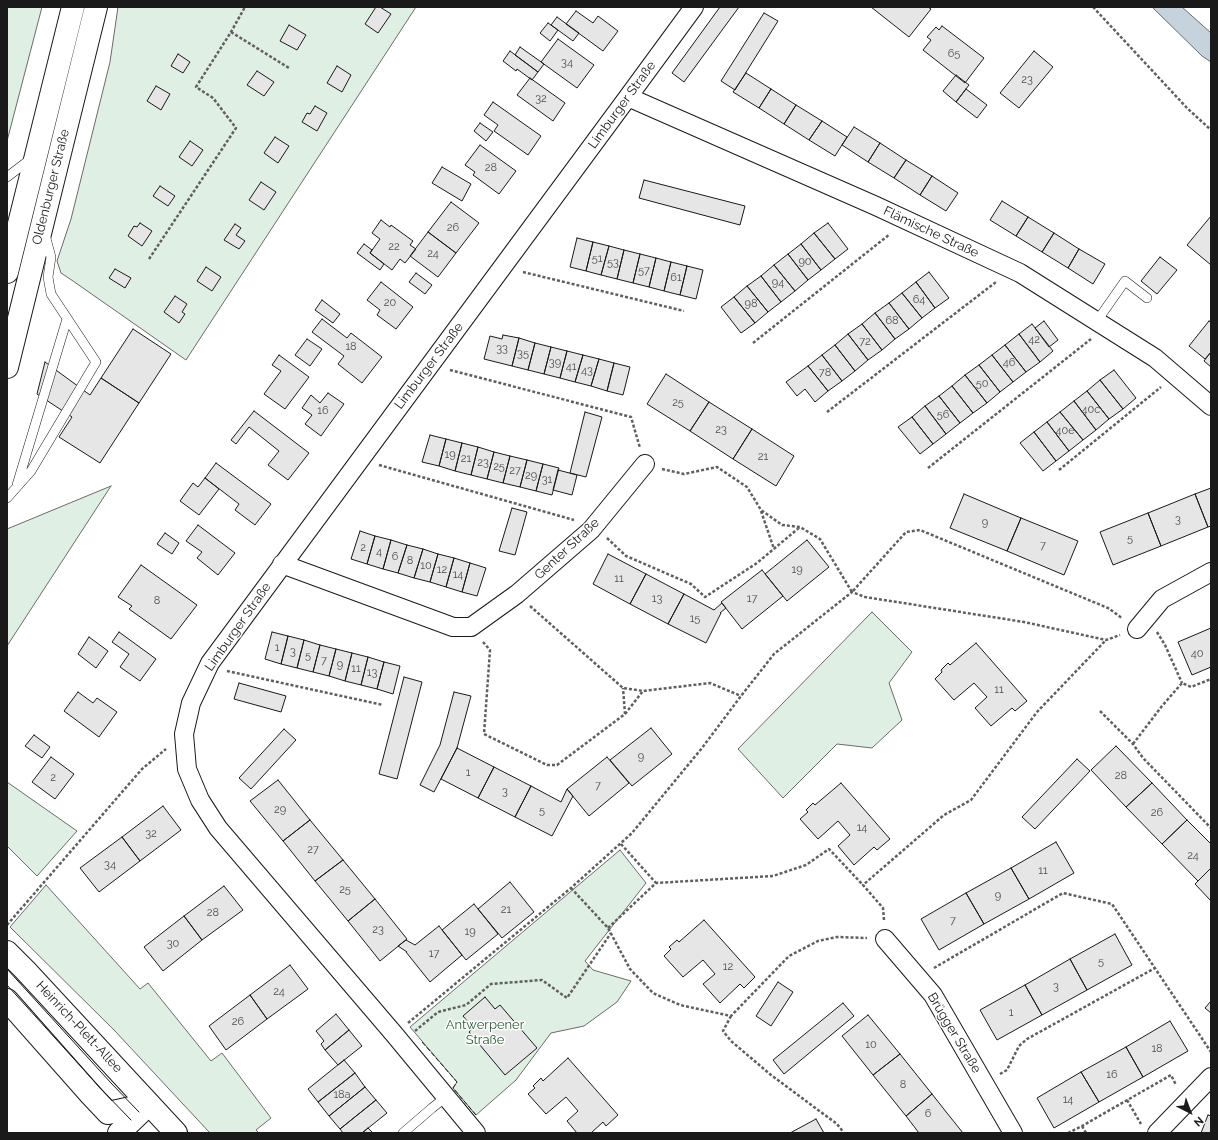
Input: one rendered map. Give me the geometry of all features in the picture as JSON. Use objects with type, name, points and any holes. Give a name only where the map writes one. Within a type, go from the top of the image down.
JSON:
[{"type":"main road","name":"Oldenburger Straße","points":[[7,272],[73,7]]},
{"type":"main road","name":"Oldenburger Straße","points":[[7,367],[96,7]]},
{"type":"main road","name":"Heinrich-Plett-Allee","points":[[7,952],[176,1133]]},
{"type":"main road","points":[[7,1000],[108,1113],[149,1104]]},
{"type":"main road","points":[[119,1133],[149,1104]]},
{"type":"street","name":"Limburger Straße","points":[[184,734],[191,703],[210,663],[694,7]]},
{"type":"street","name":"Flämische Straße","points":[[628,97],[902,218],[1020,273],[1155,358],[1211,406]]},
{"type":"street","name":"Genter Straße","points":[[470,627],[517,594],[594,526],[645,464]]},
{"type":"street","points":[[282,564],[453,627],[470,627]]},
{"type":"street","points":[[1143,623],[1162,598],[1211,572]]},
{"type":"street","points":[[184,734],[187,769],[200,800],[218,828],[476,1133]]},
{"type":"street","name":"Brügger Straße","points":[[885,939],[933,995],[1013,1133]]},
{"type":"street","points":[[1150,1130],[1186,1103],[1211,1077]]},
{"type":"lane","points":[[7,177],[36,154]]},
{"type":"lane","points":[[7,498],[31,471],[96,362],[51,294],[48,277],[51,257],[42,226]]},
{"type":"lane","points":[[1099,323],[1125,281],[1147,298]]},
{"type":"lane","points":[[16,488],[67,319]]},
{"type":"lane","points":[[403,1133],[446,1097]]},
{"type":"path","points":[[149,259],[236,128],[213,98],[196,87],[245,7]]},
{"type":"path","points":[[1093,7],[1187,108],[1211,130]]},
{"type":"path","points":[[231,32],[289,68]]},
{"type":"path","points":[[753,343],[891,234],[902,218]]},
{"type":"path","points":[[506,263],[523,272],[684,311]]},
{"type":"path","points":[[827,412],[995,282],[1006,267]]},
{"type":"path","points":[[928,468],[1089,341],[1099,323]]},
{"type":"path","points":[[430,365],[631,417],[645,464],[684,474],[717,466],[747,487],[761,510],[774,549]]},
{"type":"path","points":[[1059,470],[1175,375]]},
{"type":"path","points":[[362,457],[382,466],[594,526],[626,556],[691,584],[705,597],[757,563],[800,527]]},
{"type":"path","points":[[761,510],[782,525],[800,527],[820,540],[852,592],[865,597],[1024,622],[1106,640]]},
{"type":"path","points":[[397,1039],[621,844],[632,833],[702,748],[740,696],[774,654],[852,592],[906,532],[920,530],[1143,623],[1165,645],[1182,683],[1191,687],[1211,678]]},
{"type":"path","points":[[517,594],[623,688],[643,691],[710,682],[740,696]]},
{"type":"path","points":[[863,885],[944,815],[971,800],[1037,712],[1106,640],[1143,623]]},
{"type":"path","points":[[470,627],[490,650],[484,734],[547,765],[557,765],[625,714],[643,691]]},
{"type":"path","points":[[210,663],[227,671],[383,705]]},
{"type":"path","points":[[1133,744],[1182,683]]},
{"type":"path","points":[[623,688],[625,714]]},
{"type":"path","points":[[1100,711],[1133,744],[1143,758],[1211,828]]},
{"type":"path","points":[[7,925],[142,769],[184,734]]},
{"type":"path","points":[[621,844],[656,883]]},
{"type":"path","points":[[608,928],[656,883],[773,876],[806,865],[829,849],[883,908],[885,939],[837,936],[818,941],[789,956],[730,1016],[723,1031],[731,1041],[772,1075],[837,1124],[844,1133]]},
{"type":"path","points":[[571,888],[608,928],[630,969],[652,993],[680,1004],[730,1016]]},
{"type":"path","points":[[918,977],[1063,893],[1112,904],[1211,1052]]},
{"type":"path","points":[[397,1039],[438,1012],[466,1005],[491,984],[542,980],[567,998],[611,933]]},
{"type":"path","points":[[984,1083],[1008,1070],[1018,1046],[1027,1039],[1155,968]]},
{"type":"path","points":[[1068,1133],[1170,1075],[1186,1103]]},
{"type":"path","points":[[1127,1100],[1150,1130]]},
{"type":"path","points":[[1082,1126],[1086,1133]]},
{"type":"green space","points":[[7,7],[42,7],[7,141]]},
{"type":"green space","points":[[118,7],[416,7],[186,360],[61,273],[57,261],[71,219],[110,62]]},
{"type":"green space","points":[[111,486],[7,646],[7,529]]},
{"type":"green space","points":[[872,612],[912,652],[889,683],[902,720],[872,748],[837,744],[783,798],[738,749]]},
{"type":"green space","points":[[7,782],[77,831],[37,876],[7,846]]},
{"type":"green space","name":"Antwerpener Straße","points":[[620,850],[646,883],[585,961],[593,970],[631,981],[617,1002],[584,1026],[551,1033],[516,1080],[476,1115],[453,1088],[457,1082],[410,1027]]},
{"type":"green space","points":[[46,885],[140,989],[148,983],[211,1061],[222,1053],[271,1118],[256,1130],[259,1133],[210,1133],[114,1030],[10,927]]},
{"type":"shaded area","points":[[1152,7],[1182,7],[1211,33],[1211,62],[1202,56]]},
{"type":"building","points":[[376,7],[380,7],[391,14],[378,33],[365,24]]},
{"type":"building","points":[[720,7],[739,7],[684,82],[672,73]]},
{"type":"building","points":[[871,7],[928,7],[931,9],[909,37]]},
{"type":"building","points":[[576,11],[593,23],[598,16],[618,31],[603,51],[566,24]]},
{"type":"building","points":[[764,13],[778,21],[735,90],[721,81]]},
{"type":"building","points":[[557,17],[579,33],[573,41],[551,25]]},
{"type":"building","points":[[548,23],[558,30],[550,41],[540,33]]},
{"type":"building","points":[[289,25],[306,35],[297,50],[280,41]]},
{"type":"building","points":[[942,26],[984,58],[965,83],[923,50],[931,40],[927,37],[936,27],[939,30]]},
{"type":"building","points":[[558,39],[594,65],[577,88],[541,62]]},
{"type":"building","points":[[520,47],[544,64],[538,72],[515,55]]},
{"type":"building","points":[[510,51],[538,72],[532,80],[517,69],[516,71],[503,61]]},
{"type":"building","points":[[1034,51],[1053,67],[1019,108],[1000,93]]},
{"type":"building","points":[[178,54],[190,62],[183,73],[171,66]]},
{"type":"building","points":[[337,66],[351,75],[342,92],[327,83]]},
{"type":"building","points":[[257,71],[274,82],[264,96],[247,85]]},
{"type":"building","points":[[746,73],[771,89],[759,108],[733,92]]},
{"type":"building","points":[[956,75],[969,85],[956,102],[943,91]]},
{"type":"building","points":[[530,78],[565,103],[553,121],[517,95]]},
{"type":"building","points":[[156,86],[170,94],[161,110],[147,101]]},
{"type":"building","points":[[771,89],[796,105],[784,124],[759,108]]},
{"type":"building","points":[[966,89],[987,105],[977,118],[956,102]]},
{"type":"building","points":[[493,102],[541,136],[528,155],[494,131],[498,125],[484,115]]},
{"type":"building","points":[[796,105],[822,121],[809,140],[784,124]]},
{"type":"building","points":[[315,106],[327,113],[317,131],[302,122],[307,113],[310,114]]},
{"type":"building","points":[[822,121],[847,137],[835,156],[809,140]]},
{"type":"building","points":[[480,123],[493,132],[486,141],[474,131]]},
{"type":"building","points":[[854,127],[880,143],[868,162],[842,145]]},
{"type":"building","points":[[275,137],[289,146],[278,163],[264,153]]},
{"type":"building","points":[[190,141],[203,150],[192,166],[179,157]]},
{"type":"building","points":[[880,143],[906,160],[894,178],[868,162]]},
{"type":"building","points":[[480,145],[516,171],[499,194],[473,175],[475,172],[465,165]]},
{"type":"building","points":[[906,160],[932,176],[920,195],[894,178]]},
{"type":"building","points":[[442,167],[471,184],[462,201],[432,183]]},
{"type":"building","points":[[932,176],[958,193],[946,211],[920,195]]},
{"type":"building","points":[[644,180],[745,206],[740,225],[639,198]]},
{"type":"building","points":[[261,182],[276,192],[264,210],[249,200]]},
{"type":"building","points":[[160,186],[175,196],[168,206],[153,196]]},
{"type":"building","points":[[1002,201],[1028,217],[1016,236],[990,220]]},
{"type":"building","points":[[451,202],[479,223],[456,253],[428,232]]},
{"type":"building","points":[[1211,216],[1211,265],[1187,245]]},
{"type":"building","points":[[1028,217],[1054,233],[1042,252],[1016,236]]},
{"type":"building","points":[[381,220],[390,227],[391,225],[413,241],[410,245],[416,249],[405,263],[400,259],[392,270],[370,253],[380,239],[372,233]]},
{"type":"building","points":[[140,223],[152,231],[142,246],[128,236],[134,226],[137,227]]},
{"type":"building","points":[[828,223],[848,249],[835,259],[814,233]]},
{"type":"building","points":[[235,224],[241,228],[236,235],[245,241],[239,249],[224,240]]},
{"type":"building","points":[[428,232],[456,253],[438,277],[410,256]]},
{"type":"building","points":[[814,233],[835,259],[821,270],[801,244]]},
{"type":"building","points":[[1054,233],[1079,249],[1068,268],[1042,252]]},
{"type":"building","points":[[577,238],[593,242],[586,271],[570,267]]},
{"type":"building","points":[[593,242],[609,246],[601,275],[586,271]]},
{"type":"building","points":[[364,244],[372,250],[370,253],[384,264],[380,270],[357,253]]},
{"type":"building","points":[[801,244],[821,270],[808,280],[788,254]]},
{"type":"building","points":[[609,246],[624,250],[617,279],[601,275]]},
{"type":"building","points":[[1079,249],[1105,264],[1093,284],[1068,268]]},
{"type":"building","points":[[624,250],[640,254],[633,283],[617,279]]},
{"type":"building","points":[[640,254],[656,258],[649,287],[633,283]]},
{"type":"building","points":[[788,254],[808,280],[795,291],[774,265]]},
{"type":"building","points":[[1160,257],[1177,270],[1157,294],[1141,281]]},
{"type":"building","points":[[656,258],[671,262],[664,291],[649,287]]},
{"type":"building","points":[[671,262],[687,266],[680,295],[664,291]]},
{"type":"building","points":[[774,265],[795,291],[781,302],[761,276]]},
{"type":"building","points":[[687,266],[703,270],[696,299],[680,295]]},
{"type":"building","points":[[206,267],[221,277],[212,291],[197,281]]},
{"type":"building","points":[[115,269],[131,278],[125,288],[109,278]]},
{"type":"building","points":[[929,272],[949,298],[935,308],[916,282]]},
{"type":"building","points":[[416,273],[432,285],[425,294],[409,282]]},
{"type":"building","points":[[761,276],[781,302],[768,312],[747,286]]},
{"type":"building","points":[[381,282],[413,307],[396,329],[377,315],[380,310],[367,300]]},
{"type":"building","points":[[916,282],[935,308],[922,318],[902,293]]},
{"type":"building","points":[[747,286],[768,312],[755,323],[734,297]]},
{"type":"building","points":[[902,293],[922,318],[909,329],[889,303]]},
{"type":"building","points":[[175,296],[187,304],[182,312],[185,314],[179,323],[164,312]]},
{"type":"building","points":[[734,297],[755,323],[741,333],[721,307]]},
{"type":"building","points":[[322,300],[340,314],[333,323],[315,310]]},
{"type":"building","points":[[889,303],[909,329],[895,339],[875,313]]},
{"type":"building","points":[[875,313],[895,339],[882,350],[862,324]]},
{"type":"building","points":[[322,319],[347,338],[351,333],[382,357],[362,383],[338,364],[344,356],[312,332]]},
{"type":"building","points":[[1044,321],[1058,340],[1049,347],[1035,328]]},
{"type":"building","points":[[1209,321],[1211,322],[1211,352],[1205,359],[1189,346]]},
{"type":"building","points":[[862,324],[882,350],[868,360],[848,334]]},
{"type":"building","points":[[1032,324],[1053,351],[1040,362],[1019,334]]},
{"type":"building","points":[[133,329],[171,354],[139,403],[101,378]]},
{"type":"building","points":[[848,334],[868,360],[855,371],[835,345]]},
{"type":"building","points":[[1019,334],[1040,362],[1026,372],[1005,345]]},
{"type":"building","points":[[503,335],[519,338],[512,366],[484,359],[490,336],[502,339]]},
{"type":"building","points":[[519,338],[535,343],[528,370],[512,366]]},
{"type":"building","points":[[307,339],[322,349],[310,366],[295,355]]},
{"type":"building","points":[[535,343],[551,347],[544,374],[528,370]]},
{"type":"building","points":[[835,345],[855,371],[842,381],[822,355]]},
{"type":"building","points":[[1005,345],[1026,372],[1013,382],[992,355]]},
{"type":"building","points":[[551,347],[567,351],[560,378],[544,374]]},
{"type":"building","points":[[567,351],[583,355],[575,382],[560,378]]},
{"type":"building","points":[[1211,352],[1211,367],[1204,361]]},
{"type":"building","points":[[279,355],[309,377],[285,409],[264,394],[281,371],[272,365]]},
{"type":"building","points":[[583,355],[599,359],[591,386],[575,382]]},
{"type":"building","points":[[822,355],[842,381],[828,391],[808,366]]},
{"type":"building","points":[[992,355],[1013,382],[1000,392],[979,365]]},
{"type":"building","points":[[599,359],[614,363],[607,391],[591,386]]},
{"type":"building","points":[[45,362],[90,395],[101,378],[139,403],[100,463],[59,437],[72,417],[37,394]]},
{"type":"building","points":[[614,363],[630,367],[623,395],[607,391]]},
{"type":"building","points":[[979,365],[1000,392],[987,403],[965,375]]},
{"type":"building","points":[[808,366],[828,391],[815,402],[805,389],[797,396],[786,382]]},
{"type":"building","points":[[1114,370],[1136,398],[1123,409],[1100,380]]},
{"type":"building","points":[[666,374],[709,402],[690,431],[647,404]]},
{"type":"building","points":[[965,375],[987,403],[973,413],[952,386]]},
{"type":"building","points":[[1100,380],[1123,409],[1109,419],[1087,391]]},
{"type":"building","points":[[952,386],[973,413],[960,423],[939,396]]},
{"type":"building","points":[[1087,391],[1109,419],[1096,430],[1074,401]]},
{"type":"building","points":[[328,393],[344,404],[321,436],[305,424],[312,415],[302,408],[311,395],[320,403]]},
{"type":"building","points":[[939,396],[960,423],[946,434],[925,406]]},
{"type":"building","points":[[1074,401],[1096,430],[1083,440],[1060,412]]},
{"type":"building","points":[[709,402],[752,429],[733,459],[690,431]]},
{"type":"building","points":[[925,406],[946,434],[933,444],[912,417]]},
{"type":"building","points":[[254,411],[309,453],[288,480],[268,465],[279,451],[249,427],[236,444],[231,440]]},
{"type":"building","points":[[585,412],[602,417],[586,477],[570,473]]},
{"type":"building","points":[[1060,412],[1083,440],[1069,451],[1047,422]]},
{"type":"building","points":[[912,417],[933,444],[920,454],[898,427]]},
{"type":"building","points":[[1047,422],[1069,451],[1056,461],[1034,432]]},
{"type":"building","points":[[752,429],[794,456],[776,486],[733,459]]},
{"type":"building","points":[[1034,432],[1056,461],[1043,471],[1020,443]]},
{"type":"building","points":[[430,435],[446,439],[439,466],[422,462]]},
{"type":"building","points":[[446,439],[462,443],[455,471],[439,466]]},
{"type":"building","points":[[462,443],[478,447],[471,475],[455,471]]},
{"type":"building","points":[[478,447],[494,452],[487,479],[471,475]]},
{"type":"building","points":[[494,452],[510,456],[503,483],[487,479]]},
{"type":"building","points":[[510,456],[527,460],[520,487],[503,483]]},
{"type":"building","points":[[527,460],[543,464],[536,491],[520,487]]},
{"type":"building","points":[[216,463],[271,504],[255,525],[235,510],[239,504],[205,478]]},
{"type":"building","points":[[543,464],[559,468],[552,495],[536,491]]},
{"type":"building","points":[[558,470],[577,475],[572,495],[553,490]]},
{"type":"building","points":[[205,478],[219,489],[199,515],[180,501],[193,483],[198,487]]},
{"type":"building","points":[[1211,488],[1211,526],[1208,527],[1195,494]]},
{"type":"building","points":[[964,494],[1021,518],[1007,551],[950,528]]},
{"type":"building","points":[[1195,494],[1208,527],[1161,546],[1148,513]]},
{"type":"building","points":[[512,508],[527,512],[515,555],[499,551]]},
{"type":"building","points":[[1148,513],[1161,546],[1113,565],[1100,532]]},
{"type":"building","points":[[1021,518],[1078,541],[1064,575],[1007,551]]},
{"type":"building","points":[[198,525],[235,553],[218,575],[197,558],[202,552],[186,541]]},
{"type":"building","points":[[360,531],[375,536],[367,564],[351,559]]},
{"type":"building","points":[[165,533],[179,543],[172,554],[157,544]]},
{"type":"building","points":[[375,536],[391,540],[383,569],[367,564]]},
{"type":"building","points":[[391,540],[407,545],[398,573],[383,569]]},
{"type":"building","points":[[807,540],[829,567],[787,601],[765,574]]},
{"type":"building","points":[[407,545],[423,549],[414,578],[398,573]]},
{"type":"building","points":[[423,549],[438,554],[430,582],[414,578]]},
{"type":"building","points":[[438,554],[454,558],[446,587],[430,582]]},
{"type":"building","points":[[608,554],[646,574],[630,604],[593,584]]},
{"type":"building","points":[[454,558],[470,563],[462,592],[446,587]]},
{"type":"building","points":[[470,563],[486,568],[477,596],[462,592]]},
{"type":"building","points":[[141,565],[197,605],[171,639],[129,609],[132,606],[118,597]]},
{"type":"building","points":[[762,570],[783,596],[742,629],[721,602]]},
{"type":"building","points":[[646,574],[684,594],[668,624],[630,604]]},
{"type":"building","points":[[684,594],[714,610],[722,603],[726,608],[720,613],[706,643],[668,624]]},
{"type":"building","points":[[1211,628],[1211,667],[1192,675],[1178,642]]},
{"type":"building","points":[[119,632],[156,659],[140,681],[120,667],[129,654],[112,642]]},
{"type":"building","points":[[272,632],[288,636],[281,664],[265,659]]},
{"type":"building","points":[[288,636],[304,640],[297,668],[281,664]]},
{"type":"building","points":[[89,637],[108,651],[96,668],[78,654]]},
{"type":"building","points":[[304,640],[320,645],[313,672],[297,668]]},
{"type":"building","points":[[976,643],[1027,701],[1015,711],[1012,708],[991,726],[975,708],[987,697],[974,683],[954,700],[935,679],[948,663],[950,665]]},
{"type":"building","points":[[320,645],[336,649],[329,676],[313,672]]},
{"type":"building","points":[[336,649],[352,653],[345,681],[329,676]]},
{"type":"building","points":[[352,653],[368,657],[361,685],[345,681]]},
{"type":"building","points":[[368,657],[384,662],[377,689],[361,685]]},
{"type":"building","points":[[384,662],[400,666],[393,694],[377,689]]},
{"type":"building","points":[[404,677],[422,682],[397,779],[379,774]]},
{"type":"building","points":[[239,683],[286,696],[281,712],[234,699]]},
{"type":"building","points":[[78,692],[93,703],[97,698],[117,712],[99,737],[64,711]]},
{"type":"building","points":[[454,692],[471,696],[457,748],[434,792],[420,785],[440,745]]},
{"type":"building","points":[[651,728],[672,754],[632,786],[610,760]]},
{"type":"building","points":[[284,729],[296,740],[251,789],[239,778]]},
{"type":"building","points":[[34,735],[50,747],[42,758],[25,746]]},
{"type":"building","points":[[1116,746],[1152,783],[1126,807],[1091,770]]},
{"type":"building","points":[[457,748],[494,767],[478,798],[441,779]]},
{"type":"building","points":[[51,757],[74,774],[55,799],[32,782]]},
{"type":"building","points":[[607,757],[629,783],[589,816],[567,789]]},
{"type":"building","points":[[1077,759],[1090,771],[1035,829],[1022,817]]},
{"type":"building","points":[[494,767],[531,786],[515,817],[478,798]]},
{"type":"building","points":[[278,780],[310,820],[283,841],[250,801]]},
{"type":"building","points":[[841,783],[890,839],[877,850],[874,847],[854,865],[838,846],[850,835],[838,821],[818,839],[800,819],[808,812],[806,810],[813,803],[815,805]]},
{"type":"building","points":[[1152,783],[1187,820],[1162,844],[1126,807]]},
{"type":"building","points":[[531,786],[561,802],[567,789],[573,796],[552,836],[515,817]]},
{"type":"building","points":[[163,806],[181,830],[140,861],[122,837]]},
{"type":"building","points":[[310,820],[343,860],[315,881],[283,841]]},
{"type":"building","points":[[1187,820],[1211,844],[1211,868],[1198,881],[1162,844]]},
{"type":"building","points":[[122,837],[140,861],[99,892],[80,868]]},
{"type":"building","points":[[1056,842],[1074,873],[1029,899],[1011,868]]},
{"type":"building","points":[[343,860],[375,899],[348,921],[315,881]]},
{"type":"building","points":[[1011,868],[1029,899],[984,924],[966,893]]},
{"type":"building","points":[[1211,868],[1211,901],[1195,884]]},
{"type":"building","points":[[510,882],[534,912],[502,938],[478,909]]},
{"type":"building","points":[[224,886],[243,910],[202,940],[184,916]]},
{"type":"building","points":[[966,893],[984,924],[939,950],[921,919]]},
{"type":"building","points":[[375,899],[407,939],[380,961],[348,921]]},
{"type":"building","points":[[474,904],[498,934],[466,960],[442,930]]},
{"type":"building","points":[[184,916],[202,940],[163,971],[144,947]]},
{"type":"building","points":[[704,920],[755,977],[744,988],[740,984],[720,1003],[703,984],[715,974],[703,960],[683,977],[664,956],[671,949],[669,947],[677,940],[679,942]]},
{"type":"building","points":[[439,926],[462,955],[430,982],[407,952],[398,946],[406,940],[415,945]]},
{"type":"building","points":[[1115,934],[1132,965],[1087,990],[1070,959]]},
{"type":"building","points":[[1070,959],[1087,990],[1042,1015],[1025,985]]},
{"type":"building","points":[[290,965],[308,989],[267,1019],[250,995]]},
{"type":"building","points":[[778,982],[793,992],[771,1026],[756,1016]]},
{"type":"building","points":[[1025,985],[1042,1015],[997,1040],[980,1010]]},
{"type":"building","points":[[250,995],[267,1019],[226,1050],[209,1026]]},
{"type":"building","points":[[485,997],[495,1009],[500,1005],[537,1048],[505,1075],[469,1032],[473,1028],[463,1016]]},
{"type":"building","points":[[1211,1001],[1211,1013],[1205,1008]]},
{"type":"building","points":[[843,1003],[854,1016],[784,1074],[773,1060]]},
{"type":"building","points":[[336,1014],[349,1030],[325,1050],[321,1044],[324,1041],[316,1031]]},
{"type":"building","points":[[868,1015],[900,1054],[873,1075],[842,1036]]},
{"type":"building","points":[[1170,1021],[1188,1051],[1143,1077],[1126,1047]]},
{"type":"building","points":[[349,1030],[362,1046],[338,1065],[325,1050]]},
{"type":"building","points":[[1126,1047],[1143,1077],[1099,1102],[1081,1072]]},
{"type":"building","points":[[900,1054],[932,1094],[906,1116],[873,1075]]},
{"type":"building","points":[[568,1058],[618,1115],[606,1126],[603,1122],[591,1133],[577,1133],[567,1121],[578,1111],[566,1097],[546,1114],[528,1094],[535,1088],[533,1086],[541,1078],[543,1081]]},
{"type":"building","points":[[344,1060],[355,1073],[318,1102],[308,1089]]},
{"type":"building","points":[[1081,1072],[1099,1102],[1054,1128],[1037,1098]]},
{"type":"building","points":[[355,1073],[365,1087],[329,1116],[318,1102]]},
{"type":"building","points":[[365,1087],[376,1100],[340,1129],[329,1116]]},
{"type":"building","points":[[932,1094],[963,1133],[919,1133],[906,1116]]},
{"type":"building","points":[[376,1100],[387,1113],[362,1133],[343,1133],[340,1129]]},
{"type":"building","points":[[1208,1115],[1211,1116],[1211,1133],[1201,1133]]},
{"type":"building","points":[[816,1119],[824,1133],[790,1133]]},
{"type":"building","points":[[368,1128],[373,1133],[362,1133]]},
{"type":"tram line","points":[[7,969],[139,1112]]},
{"type":"tram line","points":[[7,985],[131,1120]]},
{"type":"fence","points":[[422,1042],[457,1082],[453,1088],[476,1115]]}]
